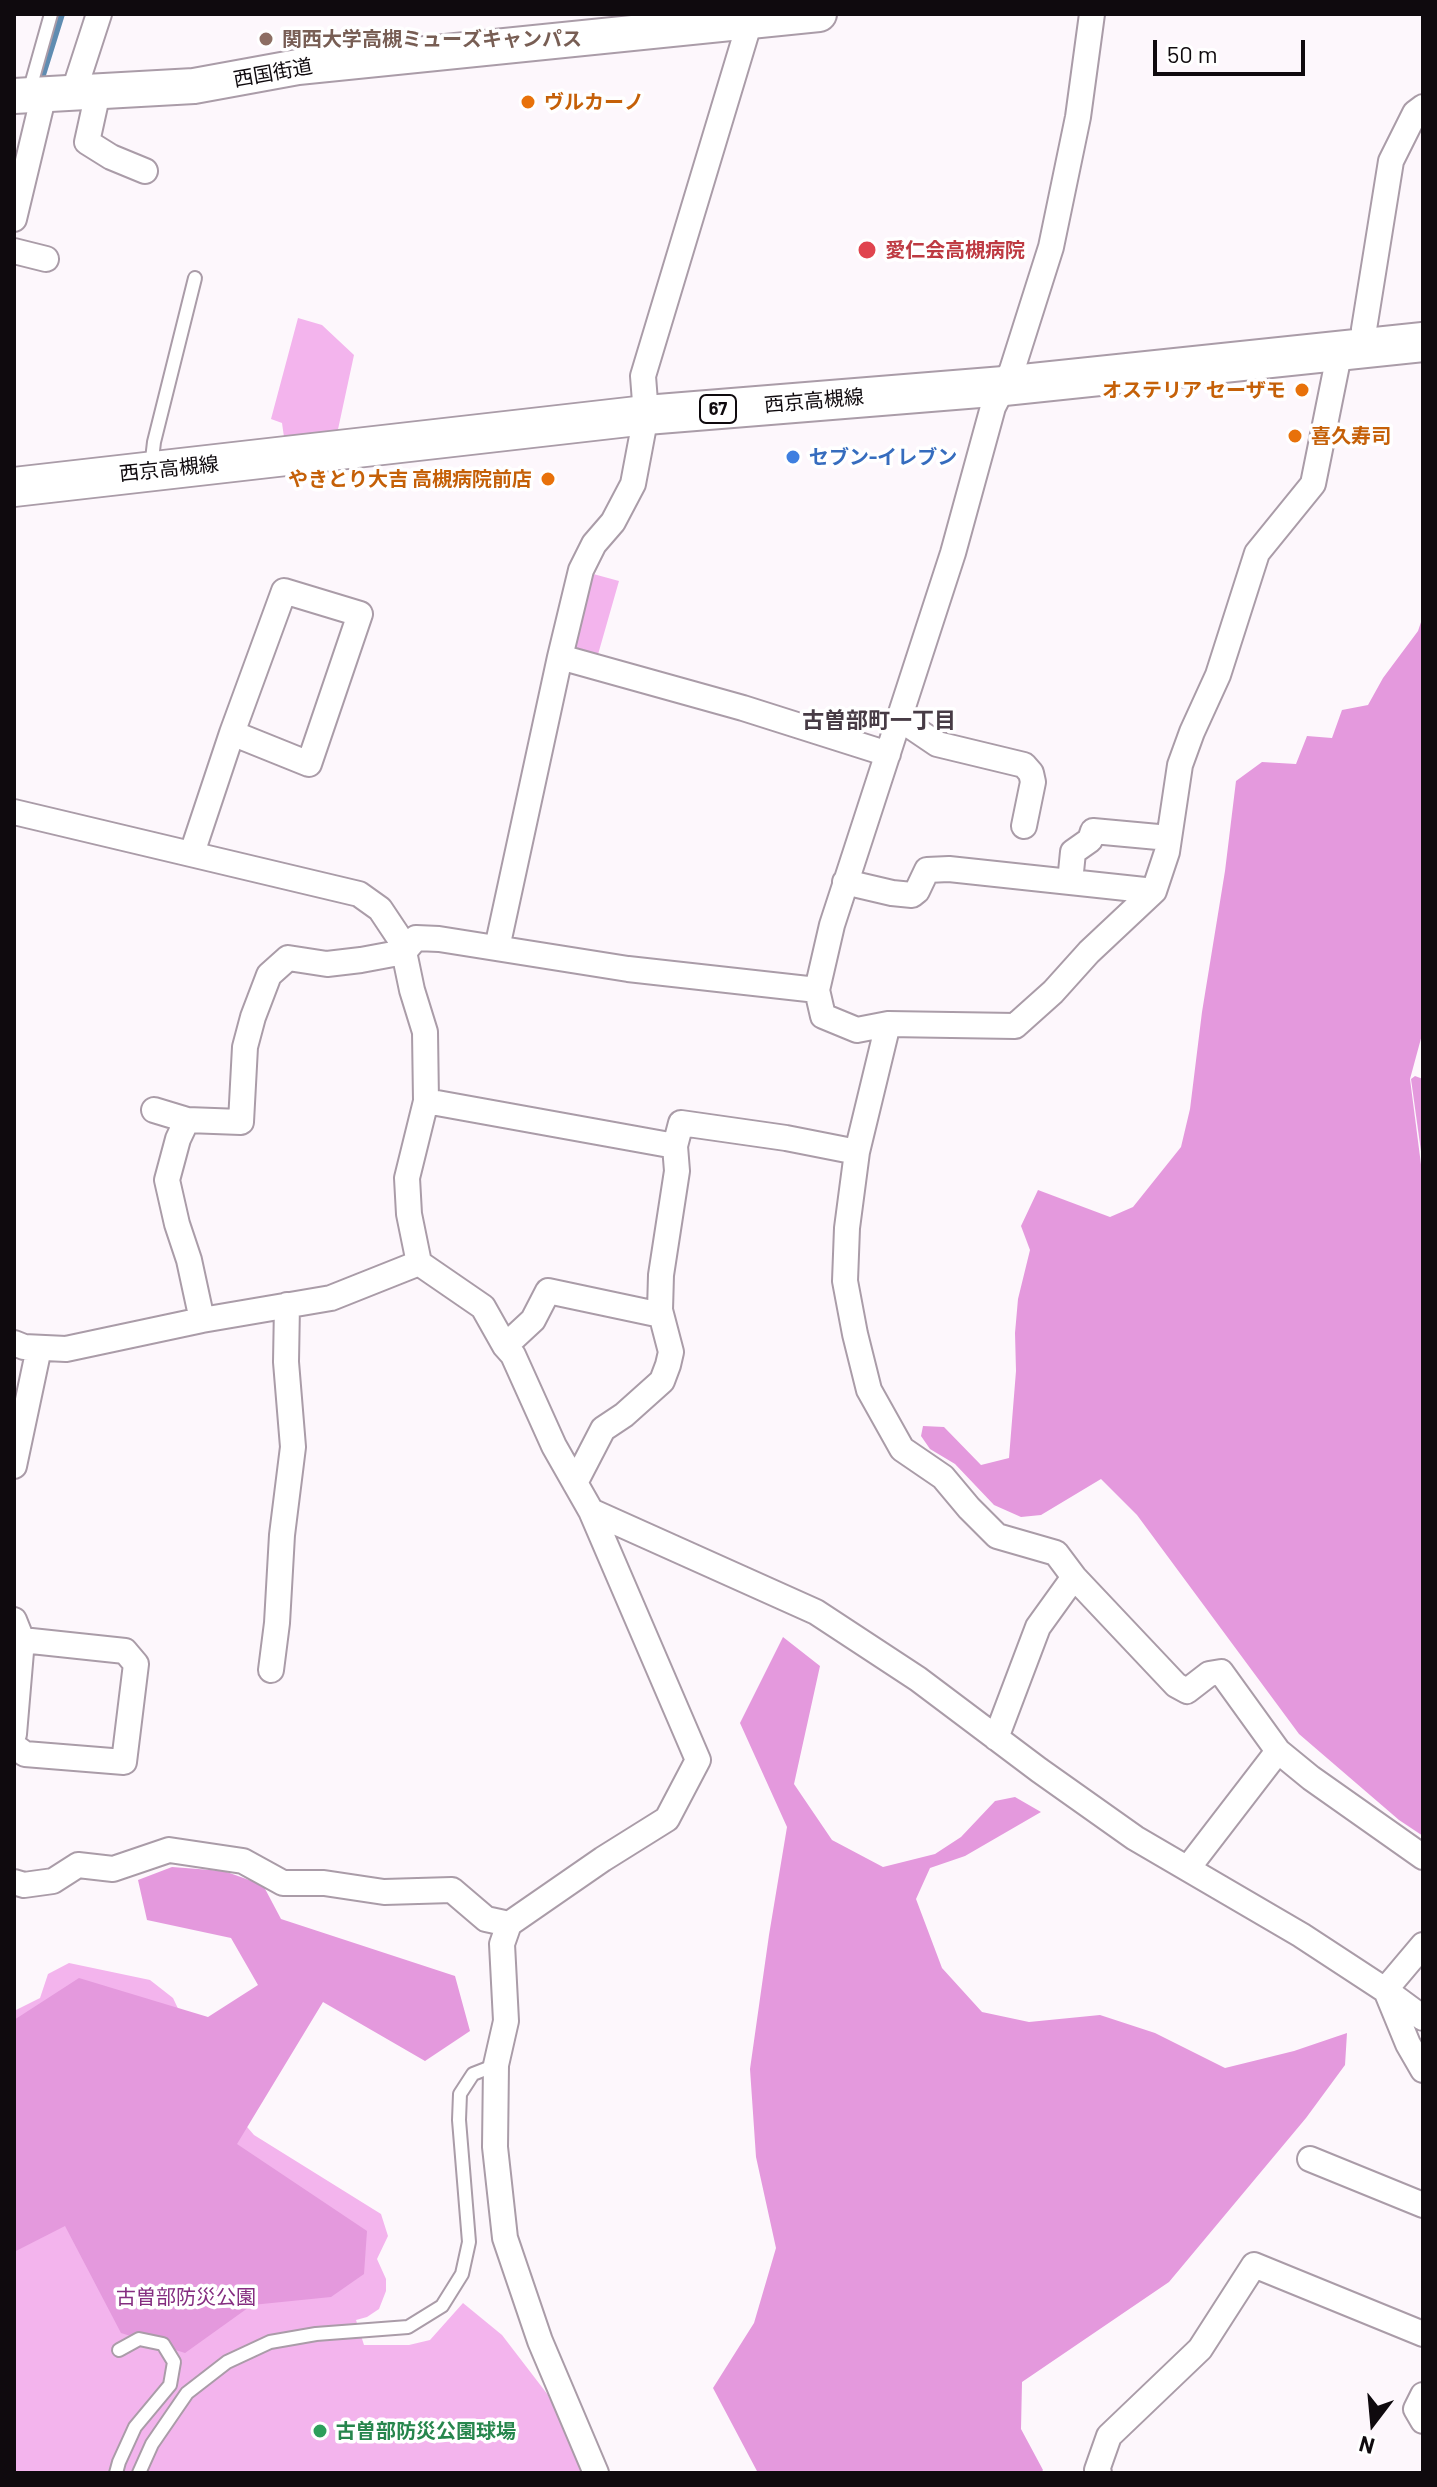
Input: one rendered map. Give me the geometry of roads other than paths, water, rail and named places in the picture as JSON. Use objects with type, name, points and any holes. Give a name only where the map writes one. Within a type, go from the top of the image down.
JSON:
[{"type":"main road","name":"西京高槻線","points":[[14,487],[646,415],[1004,386],[1423,342]]},
{"type":"street","points":[[14,219],[51,94],[99,14]]},
{"type":"street","name":"西国街道","points":[[51,94],[194,86],[298,67],[751,18],[819,14]]},
{"type":"street","points":[[1092,14],[1062,204],[1012,370],[993,407],[953,553],[832,925],[817,990],[823,1016],[857,1030],[888,1024],[1015,1026],[1154,891],[1167,852],[1180,765],[1218,675],[1257,553],[1313,484],[1352,349],[1364,329],[1391,161],[1415,113],[1423,107]]},
{"type":"street","points":[[497,948],[581,570],[594,544],[613,522],[633,484],[646,415],[643,376],[751,18]]},
{"type":"street","points":[[51,94],[87,142],[111,157],[145,171]]},
{"type":"street","points":[[14,251],[46,259]]},
{"type":"street","points":[[192,853],[232,733],[284,591],[360,614],[309,764],[232,733]]},
{"type":"street","points":[[560,657],[743,708],[888,754]]},
{"type":"street","points":[[900,719],[937,744],[1024,765],[1031,773],[1033,782],[1024,826]]},
{"type":"street","points":[[14,812],[359,894],[380,909],[402,942],[425,1032],[426,1101],[407,1178],[409,1214],[419,1263],[483,1307],[513,1355],[554,1446],[591,1511],[698,1760],[667,1819],[509,1924],[502,1944],[506,2021],[496,2065],[495,2147],[505,2238],[540,2341],[596,2473]]},
{"type":"street","points":[[1070,882],[1073,852],[1090,840],[1093,831],[1169,838]]},
{"type":"street","points":[[845,882],[912,895],[927,870],[949,869],[1154,891]]},
{"type":"street","points":[[154,1110],[187,1120],[241,1122],[245,1047],[253,1017],[269,975],[288,958],[327,964],[404,952],[416,938],[439,939],[628,969],[817,990]]},
{"type":"street","points":[[888,1024],[857,1152],[847,1228],[845,1281],[869,1390],[902,1449],[943,1477],[997,1536],[1056,1553],[1074,1577],[1176,1685],[1187,1691],[1209,1674],[1221,1672],[1278,1751],[1423,1857]]},
{"type":"street","points":[[426,1101],[675,1146]]},
{"type":"street","points":[[187,1120],[178,1139],[167,1180],[202,1320]]},
{"type":"street","points":[[575,1483],[603,1429],[662,1381],[671,1352],[661,1315],[661,1275],[677,1171],[675,1146],[681,1123],[857,1152]]},
{"type":"street","points":[[14,1343],[24,1347],[66,1349],[202,1320],[331,1298],[419,1263]]},
{"type":"street","points":[[505,1346],[533,1320],[548,1291],[661,1315]]},
{"type":"street","points":[[271,1670],[293,1447],[286,1362],[287,1305]]},
{"type":"street","points":[[14,1466],[39,1348]]},
{"type":"street","points":[[591,1511],[816,1612],[918,1679],[1135,1838],[1301,1935],[1423,2018]]},
{"type":"street","points":[[996,1738],[1038,1627],[1074,1577]]},
{"type":"street","points":[[14,1734],[18,1630],[125,1651],[136,1664],[124,1762],[25,1754],[14,1746]]},
{"type":"street","points":[[1188,1868],[1278,1751]]},
{"type":"street","points":[[14,1882],[24,1885],[53,1881],[78,1865],[113,1869],[169,1850],[243,1861],[283,1883],[324,1883],[384,1892],[452,1890],[486,1919],[509,1924]]},
{"type":"street","points":[[1385,1990],[1423,1945]]},
{"type":"street","points":[[1385,1990],[1423,2070]]},
{"type":"street","points":[[1310,2159],[1423,2205]]},
{"type":"street","points":[[1099,2473],[1097,2470],[1109,2436],[1200,2349],[1254,2265],[1423,2334]]},
{"type":"street","points":[[1423,2395],[1416,2409],[1423,2421]]},
{"type":"lane","points":[[51,14],[51,94]]},
{"type":"lane","points":[[151,471],[154,442],[195,278]]},
{"type":"lane","points":[[139,2473],[152,2444],[187,2393],[227,2362],[270,2342],[316,2334],[408,2327],[442,2306],[462,2274],[469,2242],[459,2120],[460,2094],[473,2074],[496,2065]]},
{"type":"lane","points":[[116,2473],[135,2427],[170,2385],[174,2362],[163,2344],[139,2339],[119,2350]]},
{"type":"waterway","points":[[42,78],[62,14]]},
{"type":"place","name":"関西大学高槻ミューズキャンパス","points":[[266,39]]},
{"type":"place","name":"ヴルカーノ","points":[[528,102]]},
{"type":"place","name":"愛仁会高槻病院","points":[[867,250]]},
{"type":"place","name":"オステリア セーザモ","points":[[1302,390]]},
{"type":"place","name":"喜久寿司","points":[[1295,436]]},
{"type":"place","name":"セブン-イレブン","points":[[793,457]]},
{"type":"place","name":"やきとり大吉 高槻病院前店","points":[[548,479]]},
{"type":"place","name":"古曽部防災公園球場","points":[[320,2431]]},
{"type":"district","name":"古曽部町一丁目","points":[[879,721]]},
{"type":"park label","name":"古曽部防災公園","points":[[186,2297]]}]
